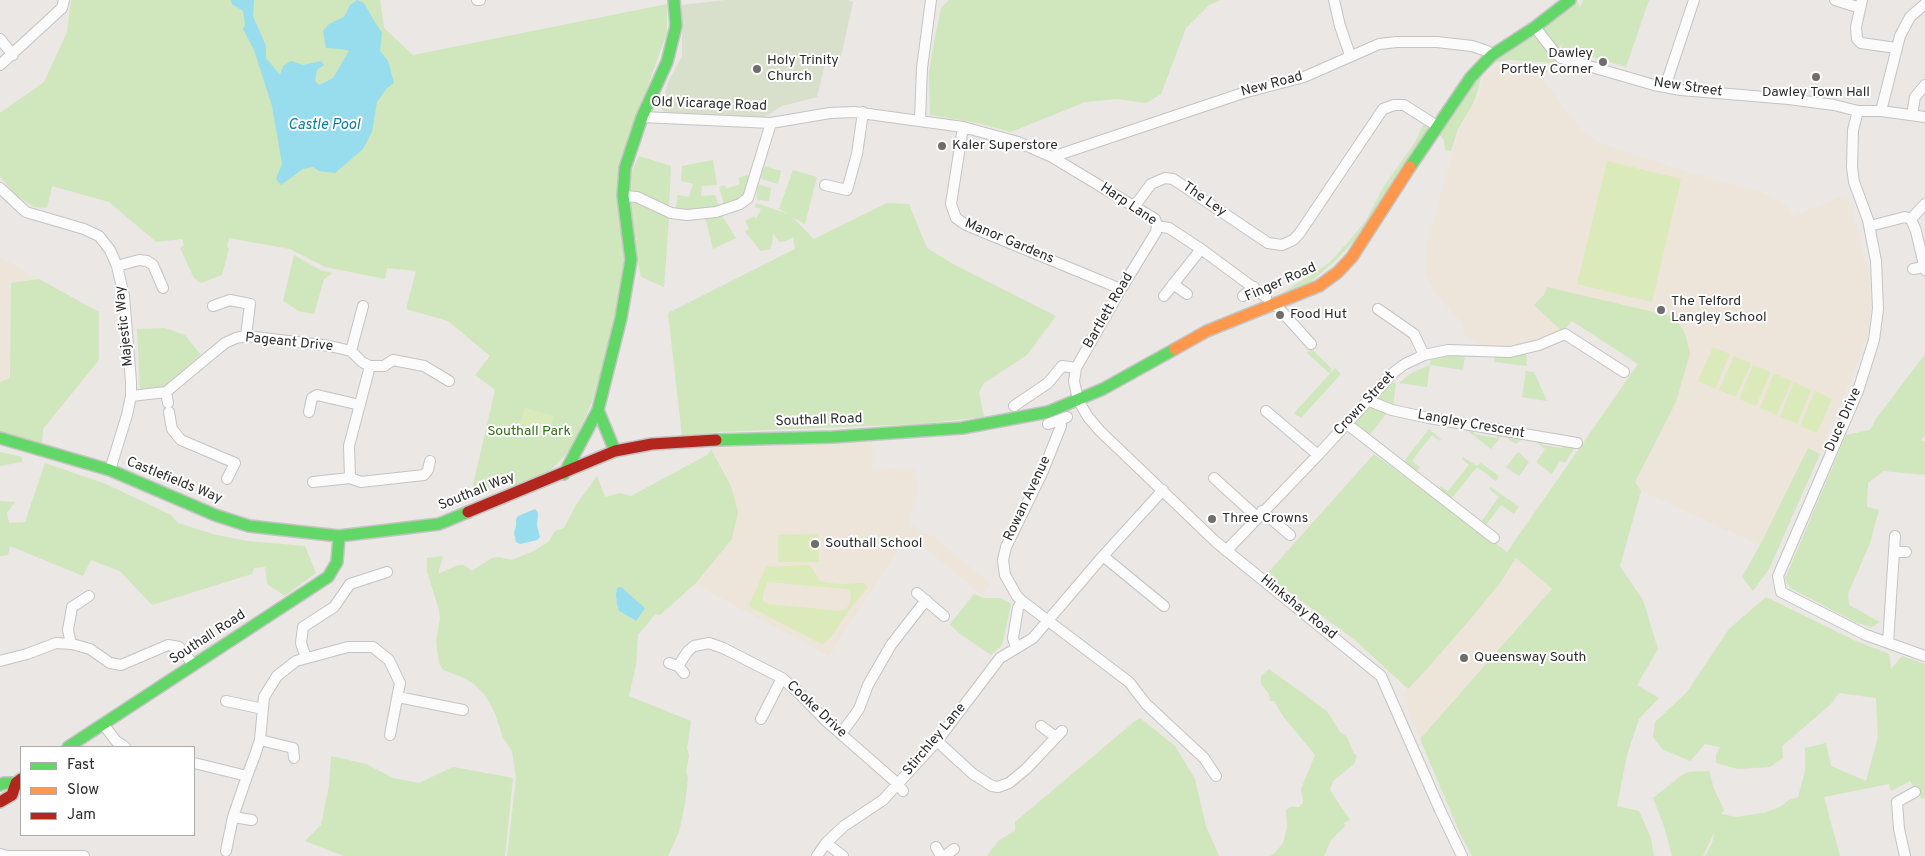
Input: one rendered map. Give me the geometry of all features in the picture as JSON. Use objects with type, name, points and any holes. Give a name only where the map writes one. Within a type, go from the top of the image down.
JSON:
[{"type":"main road","points":[[642,117],[667,62],[676,26],[674,0]]},
{"type":"main road","name":"Finger Road","points":[[1078,400],[1104,389],[1207,331],[1271,301],[1319,286],[1338,272],[1352,258],[1471,77],[1492,55],[1535,27],[1570,0]]},
{"type":"main road","name":"Old Vicarage Road","points":[[564,474],[598,410],[621,318],[631,260],[623,196],[625,168],[642,117]]},
{"type":"main road","name":"Southall Road","points":[[564,474],[615,452],[652,444],[703,440],[833,437],[962,428],[1039,414],[1078,400]]},
{"type":"main road","points":[[598,410],[615,452]]},
{"type":"main road","name":"Castlefields Way","points":[[0,438],[110,470],[215,514],[249,526],[339,536]]},
{"type":"main road","name":"Southall Way","points":[[339,536],[439,524],[564,474]]},
{"type":"main road","name":"Southall Road","points":[[70,746],[328,577],[337,562],[339,536]]},
{"type":"main road","points":[[0,785],[18,781]]},
{"type":"main road","points":[[0,802],[12,795],[18,781]]},
{"type":"street","points":[[0,65],[62,8],[64,0]]},
{"type":"street","points":[[920,120],[922,68],[932,0]]},
{"type":"street","points":[[1334,0],[1340,26],[1350,55]]},
{"type":"street","points":[[1665,87],[1694,0]]},
{"type":"street","points":[[1835,0],[1861,4],[1856,34],[1857,39],[1862,43],[1896,48]]},
{"type":"street","points":[[1881,111],[1896,48],[1904,26],[1910,17],[1925,4]]},
{"type":"street","name":"New Street","points":[[1535,27],[1554,53],[1561,58],[1665,87],[1834,105],[1858,111],[1881,111],[1925,116]]},
{"type":"street","points":[[0,39],[13,55]]},
{"type":"street","name":"New Road","points":[[1052,157],[1242,93],[1304,77],[1378,44],[1437,42],[1472,46],[1487,51],[1492,55]]},
{"type":"street","points":[[1912,115],[1915,97],[1925,85]]},
{"type":"street","name":"The Ley","points":[[1134,207],[1151,184],[1165,178],[1173,179],[1268,244],[1279,245],[1291,242],[1298,236],[1383,109],[1394,105],[1404,105],[1437,126]]},
{"type":"street","name":"Duce Drive","points":[[1858,111],[1853,130],[1852,173],[1870,226],[1878,275],[1878,310],[1872,350],[1858,390],[1791,541],[1778,576],[1781,592],[1843,624],[1888,644],[1925,656]]},
{"type":"street","points":[[825,185],[848,190],[857,154],[863,112]]},
{"type":"street","name":"Old Vicarage Road","points":[[642,117],[771,123],[830,113],[863,112],[963,128],[1018,142],[1052,157]]},
{"type":"street","points":[[623,196],[637,197],[671,213],[687,215],[716,212],[740,204],[748,198],[771,123]]},
{"type":"street","name":"Manor Gardens","points":[[963,128],[951,204],[956,218],[966,224],[1121,289]]},
{"type":"street","name":"Harp Lane","points":[[1052,157],[1155,219],[1157,226],[1168,228],[1254,287],[1271,301],[1311,344]]},
{"type":"street","name":"Majestic Way","points":[[0,188],[26,212],[84,229],[100,236],[110,250],[117,266],[124,296],[131,396],[110,470]]},
{"type":"street","points":[[1911,219],[1925,204]]},
{"type":"street","points":[[1870,226],[1905,217],[1911,219],[1916,231],[1925,268],[1913,269]]},
{"type":"street","name":"Bartlett Road","points":[[1076,368],[1156,232],[1157,226]]},
{"type":"street","points":[[1164,296],[1201,249]]},
{"type":"street","points":[[117,266],[139,260],[147,261],[153,265],[163,288]]},
{"type":"street","points":[[1173,284],[1187,294]]},
{"type":"street","points":[[1243,296],[1254,287]]},
{"type":"street","points":[[213,306],[230,300],[250,304],[246,336]]},
{"type":"street","points":[[351,351],[363,306]]},
{"type":"street","points":[[1378,309],[1414,334],[1424,355]]},
{"type":"street","name":"Crown Street","points":[[1226,550],[1318,455],[1394,372],[1405,364],[1424,355],[1448,350],[1510,352],[1539,345],[1565,334],[1624,372]]},
{"type":"street","name":"Pageant Drive","points":[[166,392],[225,344],[236,338],[246,336],[330,346],[351,351],[362,362],[370,366]]},
{"type":"street","points":[[350,478],[349,446],[370,366],[384,366],[393,360],[424,366],[449,381]]},
{"type":"street","points":[[1014,406],[1050,386],[1062,366],[1076,368],[1074,381],[1078,400]]},
{"type":"street","points":[[131,396],[166,392],[172,429],[181,440],[235,463],[227,479]]},
{"type":"street","points":[[309,412],[312,398],[318,395],[360,405]]},
{"type":"street","name":"Hinkshay Road","points":[[1078,400],[1088,418],[1100,432],[1226,550],[1381,676],[1462,856]]},
{"type":"street","name":"Langley Crescent","points":[[1368,400],[1392,410],[1423,417],[1577,443]]},
{"type":"street","points":[[1266,410],[1318,455]]},
{"type":"street","name":"Rowan Avenue","points":[[1048,424],[1064,419],[1043,471],[1006,547],[1003,560],[1006,575],[1016,596],[1129,682],[1146,704],[1204,758],[1216,776]]},
{"type":"street","points":[[1347,424],[1494,538]]},
{"type":"street","points":[[312,482],[350,478],[361,482],[424,475],[428,470],[430,461]]},
{"type":"street","points":[[1214,478],[1290,535]]},
{"type":"street","name":"Stirchley Lane","points":[[817,856],[826,843],[844,826],[901,788],[1000,658],[1032,638],[1102,556],[1163,490]]},
{"type":"street","points":[[1888,644],[1895,536]]},
{"type":"street","points":[[1894,552],[1906,552]]},
{"type":"street","points":[[1102,556],[1164,606]]},
{"type":"street","points":[[306,658],[301,643],[303,627],[334,607],[350,584],[386,572]]},
{"type":"street","points":[[71,644],[68,630],[72,607],[88,596]]},
{"type":"street","points":[[841,734],[859,709],[868,685],[921,597],[944,616]]},
{"type":"street","points":[[1016,648],[1013,638],[1018,608],[1022,601]]},
{"type":"street","points":[[0,661],[27,654],[56,643],[71,644],[90,649],[110,663],[122,665],[168,645],[179,647],[194,665]]},
{"type":"street","name":"Cooke Drive","points":[[677,668],[688,651],[694,646],[709,643],[724,648],[782,678],[901,788]]},
{"type":"street","points":[[226,852],[233,817],[260,740],[264,697],[277,676],[296,661],[348,647],[373,647],[390,660],[400,683],[390,735]]},
{"type":"street","points":[[761,719],[782,678]]},
{"type":"street","points":[[398,697],[463,710]]},
{"type":"street","points":[[226,701],[263,709]]},
{"type":"street","points":[[103,724],[116,741],[124,746]]},
{"type":"street","points":[[937,741],[973,774],[999,790],[1026,769],[1059,734],[1041,726]]},
{"type":"street","points":[[260,740],[293,748],[294,758]]},
{"type":"street","points":[[195,763],[247,776]]},
{"type":"street","points":[[1905,856],[1896,802],[1915,792]]},
{"type":"street","points":[[233,817],[252,820]]},
{"type":"street","points":[[826,843],[843,856]]},
{"type":"street","points":[[941,853],[954,850]]},
{"type":"street","points":[[0,854],[7,856],[84,856]]},
{"type":"shaded area","name":"The Telford Langley School","points":[[1512,62],[1533,62],[1548,66],[1543,68],[1540,76],[1582,131],[1597,142],[1688,172],[1762,192],[1786,205],[1792,217],[1846,195],[1851,206],[1865,262],[1870,273],[1872,302],[1868,336],[1820,454],[1808,449],[1760,545],[1641,491],[1635,482],[1676,402],[1682,379],[1639,364],[1572,321],[1563,332],[1524,346],[1503,348],[1480,345],[1465,335],[1462,323],[1433,290],[1425,274],[1425,249],[1457,139],[1462,125],[1480,94],[1483,78],[1498,65]]},
{"type":"shaded area","points":[[0,257],[39,279],[11,284],[10,379],[0,382]]},
{"type":"shaded area","name":"Southall School","points":[[872,441],[873,469],[915,467],[918,492],[909,518],[911,525],[934,537],[991,584],[982,595],[908,534],[829,656],[695,584],[732,539],[738,512],[727,475],[711,449]]},
{"type":"shaded area","name":"Queensway South","points":[[1515,558],[1552,589],[1420,739],[1403,694],[1473,616],[1499,583]]},
{"type":"green space","name":"Southall Park","points":[[71,0],[380,0],[384,28],[413,55],[667,4],[667,33],[623,154],[626,258],[617,315],[592,402],[571,449],[539,482],[519,491],[507,476],[470,498],[495,390],[475,375],[490,356],[448,321],[406,309],[416,271],[387,268],[385,279],[325,267],[290,249],[229,238],[227,247],[229,248],[222,275],[201,283],[194,278],[180,248],[184,245],[182,239],[156,242],[109,202],[52,186],[47,208],[34,207],[14,194],[0,176],[0,113],[44,82],[67,32]]},
{"type":"green space","points":[[725,0],[848,0],[853,2],[841,57],[827,56],[817,97],[782,106],[761,119],[667,116],[661,108],[668,82],[682,56],[682,5]]},
{"type":"green space","points":[[949,0],[1221,0],[1209,5],[1186,28],[1161,94],[1146,103],[1117,99],[1085,102],[1011,132],[978,123],[930,115],[929,73],[933,48],[941,8]]},
{"type":"green space","points":[[1577,0],[1580,7],[1583,0],[1649,0],[1626,67],[1561,48],[1563,42],[1555,53],[1555,63],[1508,60],[1497,62],[1490,66],[1481,77],[1473,104],[1458,129],[1451,151],[1445,150],[1444,140],[1439,134],[1471,77]]},
{"type":"green space","points":[[1423,125],[1430,127],[1354,241],[1334,262],[1309,283],[1276,297],[1329,263],[1350,240],[1366,220],[1384,186],[1415,142]]},
{"type":"green space","points":[[639,156],[671,166],[669,208],[627,194],[625,185]]},
{"type":"green space","points":[[713,160],[717,185],[702,186],[701,196],[715,195],[720,209],[675,211],[678,195],[689,197],[693,184],[681,181],[682,166]]},
{"type":"green space","points":[[1607,161],[1681,179],[1652,302],[1577,284]]},
{"type":"green space","points":[[764,166],[781,171],[778,184],[761,179]]},
{"type":"green space","points":[[793,170],[817,177],[805,224],[791,216],[814,239],[887,203],[909,204],[927,248],[955,265],[1056,316],[1027,355],[984,383],[979,392],[984,417],[919,424],[718,432],[682,436],[668,313],[795,249],[793,236],[786,241],[779,242],[773,233],[770,249],[761,251],[745,232],[749,229],[745,221],[754,216],[756,219],[761,209],[755,207],[756,203],[788,214],[779,209]]},
{"type":"green space","points":[[751,174],[746,193],[739,204],[725,208],[719,187],[725,185],[726,189],[740,184],[738,178]]},
{"type":"green space","points":[[757,184],[771,188],[769,201],[757,200]]},
{"type":"green space","points":[[627,198],[669,218],[664,287],[641,277],[635,248],[635,240],[640,239],[635,238]]},
{"type":"green space","points":[[705,216],[722,216],[736,238],[713,249]]},
{"type":"green space","points":[[294,255],[320,270],[333,273],[324,279],[314,314],[299,311],[283,301]]},
{"type":"green space","points":[[39,279],[99,312],[99,360],[43,429],[42,444],[0,432],[0,382],[10,378],[11,283]]},
{"type":"green space","points":[[1547,287],[1675,317],[1685,334],[1690,353],[1676,402],[1635,482],[1641,491],[1620,566],[1643,600],[1658,649],[1637,685],[1659,698],[1639,719],[1627,755],[1617,806],[1639,811],[1651,838],[1654,856],[1472,856],[1459,831],[1420,739],[1552,589],[1516,558],[1500,583],[1473,616],[1408,689],[1355,640],[1266,575],[1374,454],[1507,552],[1638,364],[1572,321],[1563,332],[1534,305],[1544,295]]},
{"type":"green space","points":[[165,328],[185,335],[201,355],[166,386],[144,390],[140,388],[137,329]]},
{"type":"green space","points":[[1713,347],[1730,354],[1715,389],[1698,381]]},
{"type":"green space","points":[[1311,348],[1332,369],[1329,373],[1307,353]]},
{"type":"green space","points":[[1526,348],[1527,366],[1494,362],[1496,352]]},
{"type":"green space","points":[[1925,354],[1925,435],[1921,440],[1925,442],[1925,475],[1883,471],[1868,483],[1867,507],[1879,510],[1870,543],[1848,594],[1849,605],[1880,622],[1872,627],[1857,623],[1790,588],[1785,579],[1846,435],[1870,430],[1876,419]]},
{"type":"green space","points":[[1465,355],[1463,370],[1430,365],[1431,358]]},
{"type":"green space","points":[[1734,356],[1751,363],[1736,397],[1719,390]]},
{"type":"green space","points":[[1430,365],[1427,387],[1399,383],[1413,372]]},
{"type":"green space","points":[[1753,365],[1771,372],[1756,406],[1739,399]]},
{"type":"green space","points":[[1335,368],[1341,374],[1301,418],[1294,413]]},
{"type":"green space","points":[[1526,371],[1534,372],[1547,401],[1522,397]]},
{"type":"green space","points":[[1774,373],[1792,381],[1777,415],[1760,408]]},
{"type":"green space","points":[[1794,382],[1811,390],[1797,424],[1780,417]]},
{"type":"green space","points":[[1390,383],[1396,383],[1393,406],[1367,438],[1347,424]]},
{"type":"green space","points":[[1815,391],[1832,399],[1817,433],[1800,426]]},
{"type":"green space","points":[[525,408],[554,416],[549,432],[520,424]]},
{"type":"green space","points":[[1475,426],[1474,434],[1497,438],[1499,430],[1545,438],[1543,445],[1562,448],[1564,441],[1577,443],[1565,463],[1560,461],[1552,474],[1537,463],[1545,449],[1527,435],[1516,444],[1502,435],[1491,449],[1463,427]]},
{"type":"green space","points":[[1429,429],[1441,439],[1440,441],[1432,435],[1420,450],[1412,461],[1420,467],[1414,475],[1401,465]]},
{"type":"green space","points":[[1808,448],[1820,454],[1769,569],[1753,591],[1742,577]]},
{"type":"green space","points":[[711,449],[731,486],[738,512],[732,539],[695,584],[660,615],[656,614],[638,635],[636,665],[629,696],[691,721],[687,748],[689,756],[686,772],[688,778],[685,804],[679,832],[668,856],[507,856],[516,778],[512,751],[503,738],[495,713],[485,695],[474,684],[443,670],[439,663],[436,641],[440,619],[439,610],[427,571],[427,558],[443,556],[438,574],[458,565],[464,565],[472,571],[492,558],[499,557],[512,560],[536,550],[549,541],[555,531],[564,528],[576,505],[597,476],[605,497],[620,493],[631,496],[707,455]],"holes":[[[616,595],[645,607],[635,621],[619,611]]]},
{"type":"green space","points":[[0,452],[22,457],[22,462],[0,466]]},
{"type":"green space","points":[[1518,452],[1529,462],[1519,476],[1506,467]]},
{"type":"green space","points":[[1463,457],[1477,466],[1481,463],[1499,476],[1496,481],[1477,467],[1448,503],[1436,493],[1441,486],[1448,491],[1468,466],[1462,459]]},
{"type":"green space","points":[[45,463],[106,484],[171,515],[178,523],[216,535],[248,541],[305,546],[316,573],[285,596],[267,584],[265,567],[254,568],[252,574],[152,605],[120,571],[91,560],[83,576],[10,546],[8,555],[0,556],[0,501],[15,502],[7,513],[9,523],[25,522]]},
{"type":"green space","points":[[1491,487],[1519,507],[1514,514],[1501,505],[1483,529],[1478,526],[1499,497],[1489,489]]},
{"type":"green space","points":[[818,534],[819,562],[778,562],[778,535]]},
{"type":"green space","points":[[810,565],[820,581],[837,584],[864,583],[868,587],[849,610],[832,636],[822,644],[750,607],[749,605],[766,567]],"holes":[[[767,582],[847,589],[851,593],[850,603],[846,609],[841,611],[768,604],[763,601]]]},
{"type":"green space","points":[[974,594],[983,598],[1001,598],[1011,604],[1002,645],[991,655],[959,633],[950,624]]},
{"type":"green space","points":[[1766,597],[1856,641],[1889,654],[1891,669],[1902,656],[1925,664],[1925,798],[1922,799],[1910,781],[1891,791],[1889,784],[1824,797],[1840,856],[1705,856],[1712,843],[1715,831],[1703,856],[1672,856],[1664,826],[1653,798],[1688,772],[1709,771],[1714,789],[1724,810],[1721,814],[1736,817],[1763,813],[1780,807],[1789,800],[1798,797],[1805,771],[1805,748],[1826,743],[1831,766],[1866,781],[1878,737],[1876,698],[1839,693],[1830,705],[1782,746],[1783,758],[1770,767],[1738,769],[1716,763],[1716,755],[1720,747],[1705,744],[1690,761],[1662,749],[1653,737],[1655,722],[1687,692],[1729,629]]},
{"type":"green space","points":[[1269,669],[1327,711],[1340,732],[1347,737],[1353,752],[1357,756],[1354,764],[1333,781],[1330,790],[1350,820],[1344,823],[1345,826],[1331,840],[1324,856],[1270,856],[1283,843],[1287,827],[1286,810],[1290,807],[1299,807],[1303,803],[1301,789],[1315,755],[1283,716],[1274,701],[1270,701],[1269,694],[1261,684],[1261,676]]},
{"type":"green space","points":[[1140,718],[1175,746],[1195,779],[1206,826],[1219,856],[987,856],[999,840],[1015,831],[1015,822]]},
{"type":"green space","points":[[331,756],[366,764],[393,778],[419,783],[453,767],[513,778],[505,856],[344,856],[305,841],[321,825],[329,786]]},
{"type":"water","name":"Castle Pool","points":[[231,0],[254,0],[253,16],[266,46],[266,58],[280,75],[283,66],[291,61],[303,65],[321,61],[324,65],[317,70],[315,81],[319,85],[333,78],[349,51],[326,48],[323,31],[329,24],[344,17],[350,5],[357,0],[364,3],[382,33],[380,51],[388,61],[394,83],[387,88],[377,102],[372,132],[363,149],[335,173],[319,171],[313,167],[303,169],[281,185],[276,179],[282,164],[272,106],[254,50],[243,29],[245,25],[243,11],[232,4]]},
{"type":"water","points":[[535,509],[538,513],[537,525],[540,537],[537,540],[520,544],[516,542],[514,533],[516,519],[518,516]]},
{"type":"water","points":[[621,587],[645,608],[636,621],[619,611],[616,595],[617,588]]},
{"type":"traffic: fast","points":[[564,474],[598,410],[621,318],[631,260],[623,196],[625,168],[642,117],[667,62],[676,26],[674,0]]},
{"type":"traffic: fast","points":[[1410,167],[1471,77],[1492,55],[1535,27],[1570,0]]},
{"type":"traffic: fast","points":[[716,440],[833,437],[962,428],[1048,412],[1103,389],[1175,349]]},
{"type":"traffic: fast","points":[[598,410],[615,451]]},
{"type":"traffic: fast","points":[[0,438],[110,470],[215,515],[249,526],[339,536],[439,524],[468,512]]},
{"type":"traffic: fast","points":[[70,746],[328,577],[337,562],[339,536]]},
{"type":"traffic: fast","points":[[0,785],[16,783]]},
{"type":"traffic: slow","points":[[1175,349],[1207,331],[1319,286],[1338,272],[1352,257],[1410,167]]},
{"type":"traffic: jam","points":[[468,512],[615,451],[652,444],[716,440]]},
{"type":"traffic: jam","points":[[0,802],[12,795],[16,783],[20,780]]},
{"type":"place","name":"Dawley Portley Corner","points":[[1603,62]]},
{"type":"place","name":"Holy Trinity Church","points":[[757,69]]},
{"type":"place","name":"Dawley Town Hall","points":[[1816,77]]},
{"type":"place","name":"Kaler Superstore","points":[[942,146]]},
{"type":"place","name":"The Telford Langley School","points":[[1661,310]]},
{"type":"place","name":"Food Hut","points":[[1280,315]]},
{"type":"place","name":"Three Crowns","points":[[1212,519]]},
{"type":"place","name":"Southall School","points":[[815,544]]},
{"type":"place","name":"Queensway South","points":[[1464,658]]}]
